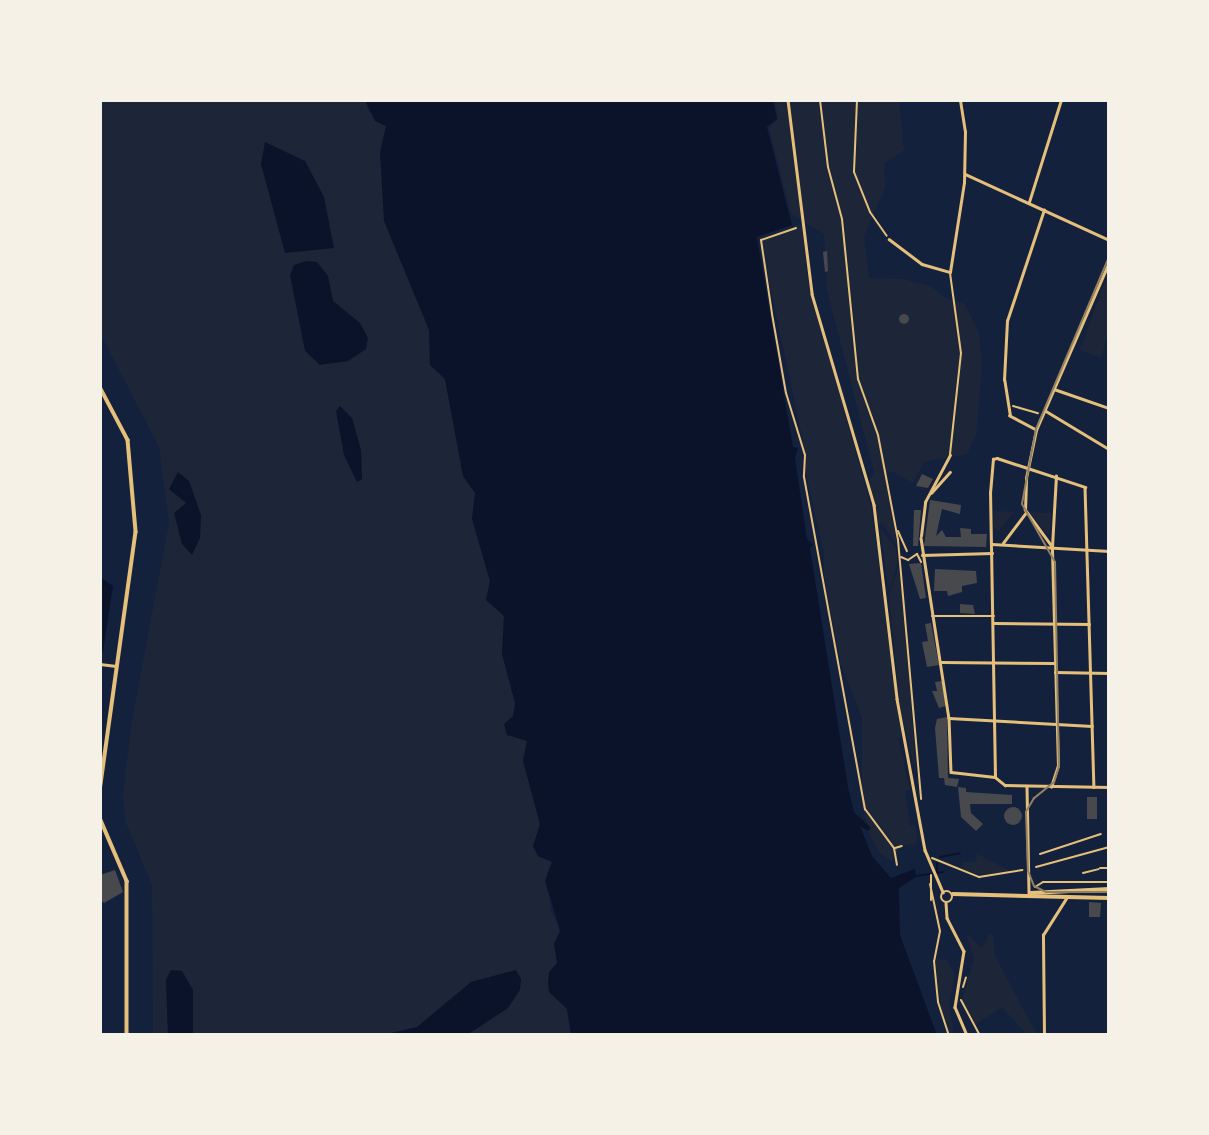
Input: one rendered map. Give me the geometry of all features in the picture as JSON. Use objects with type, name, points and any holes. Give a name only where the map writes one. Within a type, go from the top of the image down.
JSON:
[{"type":"main road","points":[[100,387],[128,440],[136,533],[100,792]]},
{"type":"main road","points":[[100,818],[127,881],[127,1035]]},
{"type":"main road","points":[[1029,894],[1055,889],[1109,889]]},
{"type":"main road","points":[[953,894],[1109,898]]},
{"type":"street","points":[[788,100],[813,294],[874,505],[897,699],[929,865],[934,880],[943,892],[953,894],[946,903],[947,918],[964,951],[955,1007],[967,1035]]},
{"type":"street","points":[[960,100],[965,174],[950,272],[961,354],[950,455],[928,495],[920,555],[941,662],[949,718],[952,774],[995,777],[1005,785],[1027,787],[1109,787]]},
{"type":"street","points":[[1029,202],[1061,100]]},
{"type":"street","points":[[965,174],[1109,240]]},
{"type":"street","points":[[1036,430],[1018,423],[1006,407],[1007,321],[1044,210]]},
{"type":"street","points":[[889,239],[922,264],[950,272]]},
{"type":"street","points":[[1003,544],[1026,513],[1028,469],[1036,430],[1109,262]]},
{"type":"street","points":[[1055,389],[1109,408]]},
{"type":"street","points":[[1046,410],[1109,449]]},
{"type":"street","points":[[995,777],[993,459],[1022,463],[1028,469],[1085,487],[1094,787]]},
{"type":"street","points":[[928,495],[950,472]]},
{"type":"street","points":[[1051,787],[1057,776],[1052,547],[1056,476]]},
{"type":"street","points":[[1026,513],[1052,547]]},
{"type":"street","points":[[992,544],[1109,551]]},
{"type":"street","points":[[920,555],[992,553]]},
{"type":"street","points":[[932,617],[994,616]]},
{"type":"street","points":[[994,623],[1089,624]]},
{"type":"street","points":[[941,662],[1055,663]]},
{"type":"street","points":[[100,664],[116,666]]},
{"type":"street","points":[[1055,670],[1109,673]]},
{"type":"street","points":[[949,718],[1093,726]]},
{"type":"street","points":[[1027,787],[1029,894]]},
{"type":"street","points":[[1036,867],[1109,847]]},
{"type":"street","points":[[932,858],[979,877],[1022,870]]},
{"type":"street","points":[[1083,873],[1108,868]]},
{"type":"street","points":[[943,892],[941,900],[946,903]]},
{"type":"street","points":[[1044,1035],[1043,935],[1067,897]]},
{"type":"path","points":[[820,100],[828,167],[842,219],[858,379],[878,435],[897,530],[921,803]]},
{"type":"path","points":[[857,100],[854,172],[870,212],[889,239]]},
{"type":"path","points":[[796,228],[761,240],[772,314],[786,393],[805,455],[804,477],[865,809],[894,848],[897,865]]},
{"type":"path","points":[[1006,407],[1039,414]]},
{"type":"path","points":[[897,530],[908,560],[912,555]]},
{"type":"path","points":[[916,547],[921,562]]},
{"type":"path","points":[[906,551],[912,555],[920,555]]},
{"type":"path","points":[[900,557],[906,556]]},
{"type":"path","points":[[1040,854],[1101,834]]},
{"type":"path","points":[[894,848],[902,846]]},
{"type":"path","points":[[932,874],[927,876],[931,902],[940,930],[934,961],[938,1002],[949,1035]]},
{"type":"path","points":[[929,883],[934,880]]},
{"type":"path","points":[[1039,886],[1109,882]]},
{"type":"path","points":[[966,977],[962,1003],[980,1035]]},
{"type":"shaded area","points":[[100,100],[365,100],[369,112],[386,126],[380,153],[404,264],[429,330],[430,365],[445,379],[463,476],[475,493],[472,519],[490,581],[486,600],[504,616],[502,654],[515,703],[517,735],[527,741],[523,761],[540,824],[537,839],[552,862],[547,872],[551,911],[560,931],[554,944],[557,963],[549,972],[567,1009],[571,1035],[153,1035],[152,885],[126,823],[123,796],[131,726],[169,523],[159,447],[100,333]]},
{"type":"shaded area","points":[[365,100],[773,100],[777,119],[767,127],[792,225],[757,237],[793,447],[798,448],[795,458],[807,539],[813,545],[810,548],[848,787],[854,812],[871,828],[868,831],[860,826],[872,856],[891,878],[915,869],[916,877],[899,888],[900,935],[937,1035],[571,1035],[567,1009],[549,992],[549,972],[557,963],[554,944],[560,931],[545,881],[552,862],[538,856],[533,846],[540,824],[523,761],[527,741],[507,735],[504,724],[513,716],[515,703],[502,654],[504,616],[486,600],[490,581],[472,519],[475,493],[463,476],[445,379],[430,365],[429,330],[384,221],[380,153],[386,126],[375,121]]},
{"type":"shaded area","points":[[775,100],[899,100],[904,150],[884,164],[885,188],[864,236],[869,278],[903,279],[930,286],[946,298],[965,304],[979,333],[982,364],[976,435],[967,454],[924,462],[913,483],[892,471],[885,474],[897,546],[882,523],[879,526],[869,482],[874,472],[827,290],[824,234],[791,214],[769,128],[778,118]]},
{"type":"shaded area","points":[[265,142],[305,161],[324,197],[334,248],[285,253],[261,164]]},
{"type":"shaded area","points":[[802,224],[808,281],[871,507],[902,737],[898,738],[910,790],[905,791],[910,826],[915,825],[917,837],[917,843],[901,846],[892,862],[880,853],[871,837],[862,805],[862,718],[841,665],[824,576],[824,553],[805,470],[806,456],[760,238]]},
{"type":"shaded area","points":[[306,261],[317,262],[328,276],[333,301],[360,323],[368,338],[366,349],[348,361],[320,365],[305,351],[290,275],[294,265]]},
{"type":"shaded area","points":[[1109,271],[1108,335],[1101,358],[1080,350]]},
{"type":"shaded area","points":[[340,406],[352,418],[361,450],[362,479],[357,482],[344,455],[336,411]]},
{"type":"shaded area","points":[[178,472],[189,481],[201,515],[200,538],[192,555],[182,544],[174,513],[186,503],[169,489]]},
{"type":"shaded area","points":[[994,511],[1014,512],[999,531],[994,528]]},
{"type":"shaded area","points":[[1029,512],[1051,513],[1050,534],[1046,533]]},
{"type":"shaded area","points":[[880,528],[896,548],[898,562],[889,592]]},
{"type":"shaded area","points":[[899,566],[906,623],[916,776],[900,705],[889,595]]},
{"type":"shaded area","points":[[100,577],[113,586],[103,652],[100,652]]},
{"type":"shaded area","points":[[977,854],[1008,872],[982,875],[963,870],[962,862],[975,862]]},
{"type":"shaded area","points":[[966,933],[982,948],[990,933],[993,935],[995,956],[1037,1035],[1027,1035],[1002,1007],[975,1025],[962,999],[974,959]]},
{"type":"shaded area","points":[[946,959],[955,974],[949,1005],[954,1035],[950,1035],[941,1009],[935,961]]},
{"type":"shaded area","points":[[171,970],[182,971],[193,990],[193,1035],[168,1035],[166,980]]},
{"type":"shaded area","points":[[516,970],[521,979],[520,990],[508,1008],[467,1035],[382,1035],[417,1027],[471,982]]},
{"type":"building","points":[[827,251],[828,271],[825,272],[823,252]]},
{"type":"building","points":[[904,314],[909,319],[904,324],[899,319]]},
{"type":"building","points":[[922,474],[933,479],[928,488],[916,486]]},
{"type":"building","points":[[930,500],[961,505],[960,514],[942,509],[936,536],[942,530],[946,537],[961,537],[960,528],[971,529],[971,534],[987,534],[986,547],[924,546]]},
{"type":"building","points":[[914,510],[921,510],[918,546],[913,546]]},
{"type":"building","points":[[921,563],[926,598],[920,599],[909,564]]},
{"type":"building","points":[[935,569],[976,571],[977,583],[962,586],[962,592],[948,596],[947,591],[934,591]]},
{"type":"building","points":[[960,604],[973,605],[975,614],[960,613]]},
{"type":"building","points":[[931,623],[939,665],[927,667],[922,642],[928,641],[925,624]]},
{"type":"building","points":[[942,681],[946,706],[939,708],[932,691],[937,691],[935,682]]},
{"type":"building","points":[[947,717],[948,778],[959,779],[957,787],[945,785],[944,778],[939,778],[935,728],[937,719]]},
{"type":"building","points":[[958,787],[966,788],[966,792],[1012,795],[1012,804],[970,804],[971,813],[983,824],[976,831],[961,817]]},
{"type":"building","points":[[1087,797],[1097,797],[1097,819],[1087,819]]},
{"type":"building","points":[[1013,807],[1019,810],[1022,816],[1019,822],[1013,825],[1007,822],[1004,816],[1007,810]]},
{"type":"building","points":[[115,870],[123,892],[104,903],[100,900],[100,875]]},
{"type":"building","points":[[1089,902],[1101,903],[1100,917],[1089,917]]},
{"type":"waterway","points":[[940,857],[960,853]]},
{"type":"waterway","points":[[937,863],[937,872]]},
{"type":"waterway","points":[[916,876],[944,872]]},
{"type":"tram line","points":[[1109,257],[1036,429],[1022,504],[1055,562],[1059,766],[1054,782],[1034,798],[1026,812],[1028,871],[1034,886],[1046,892],[1109,892]]}]
